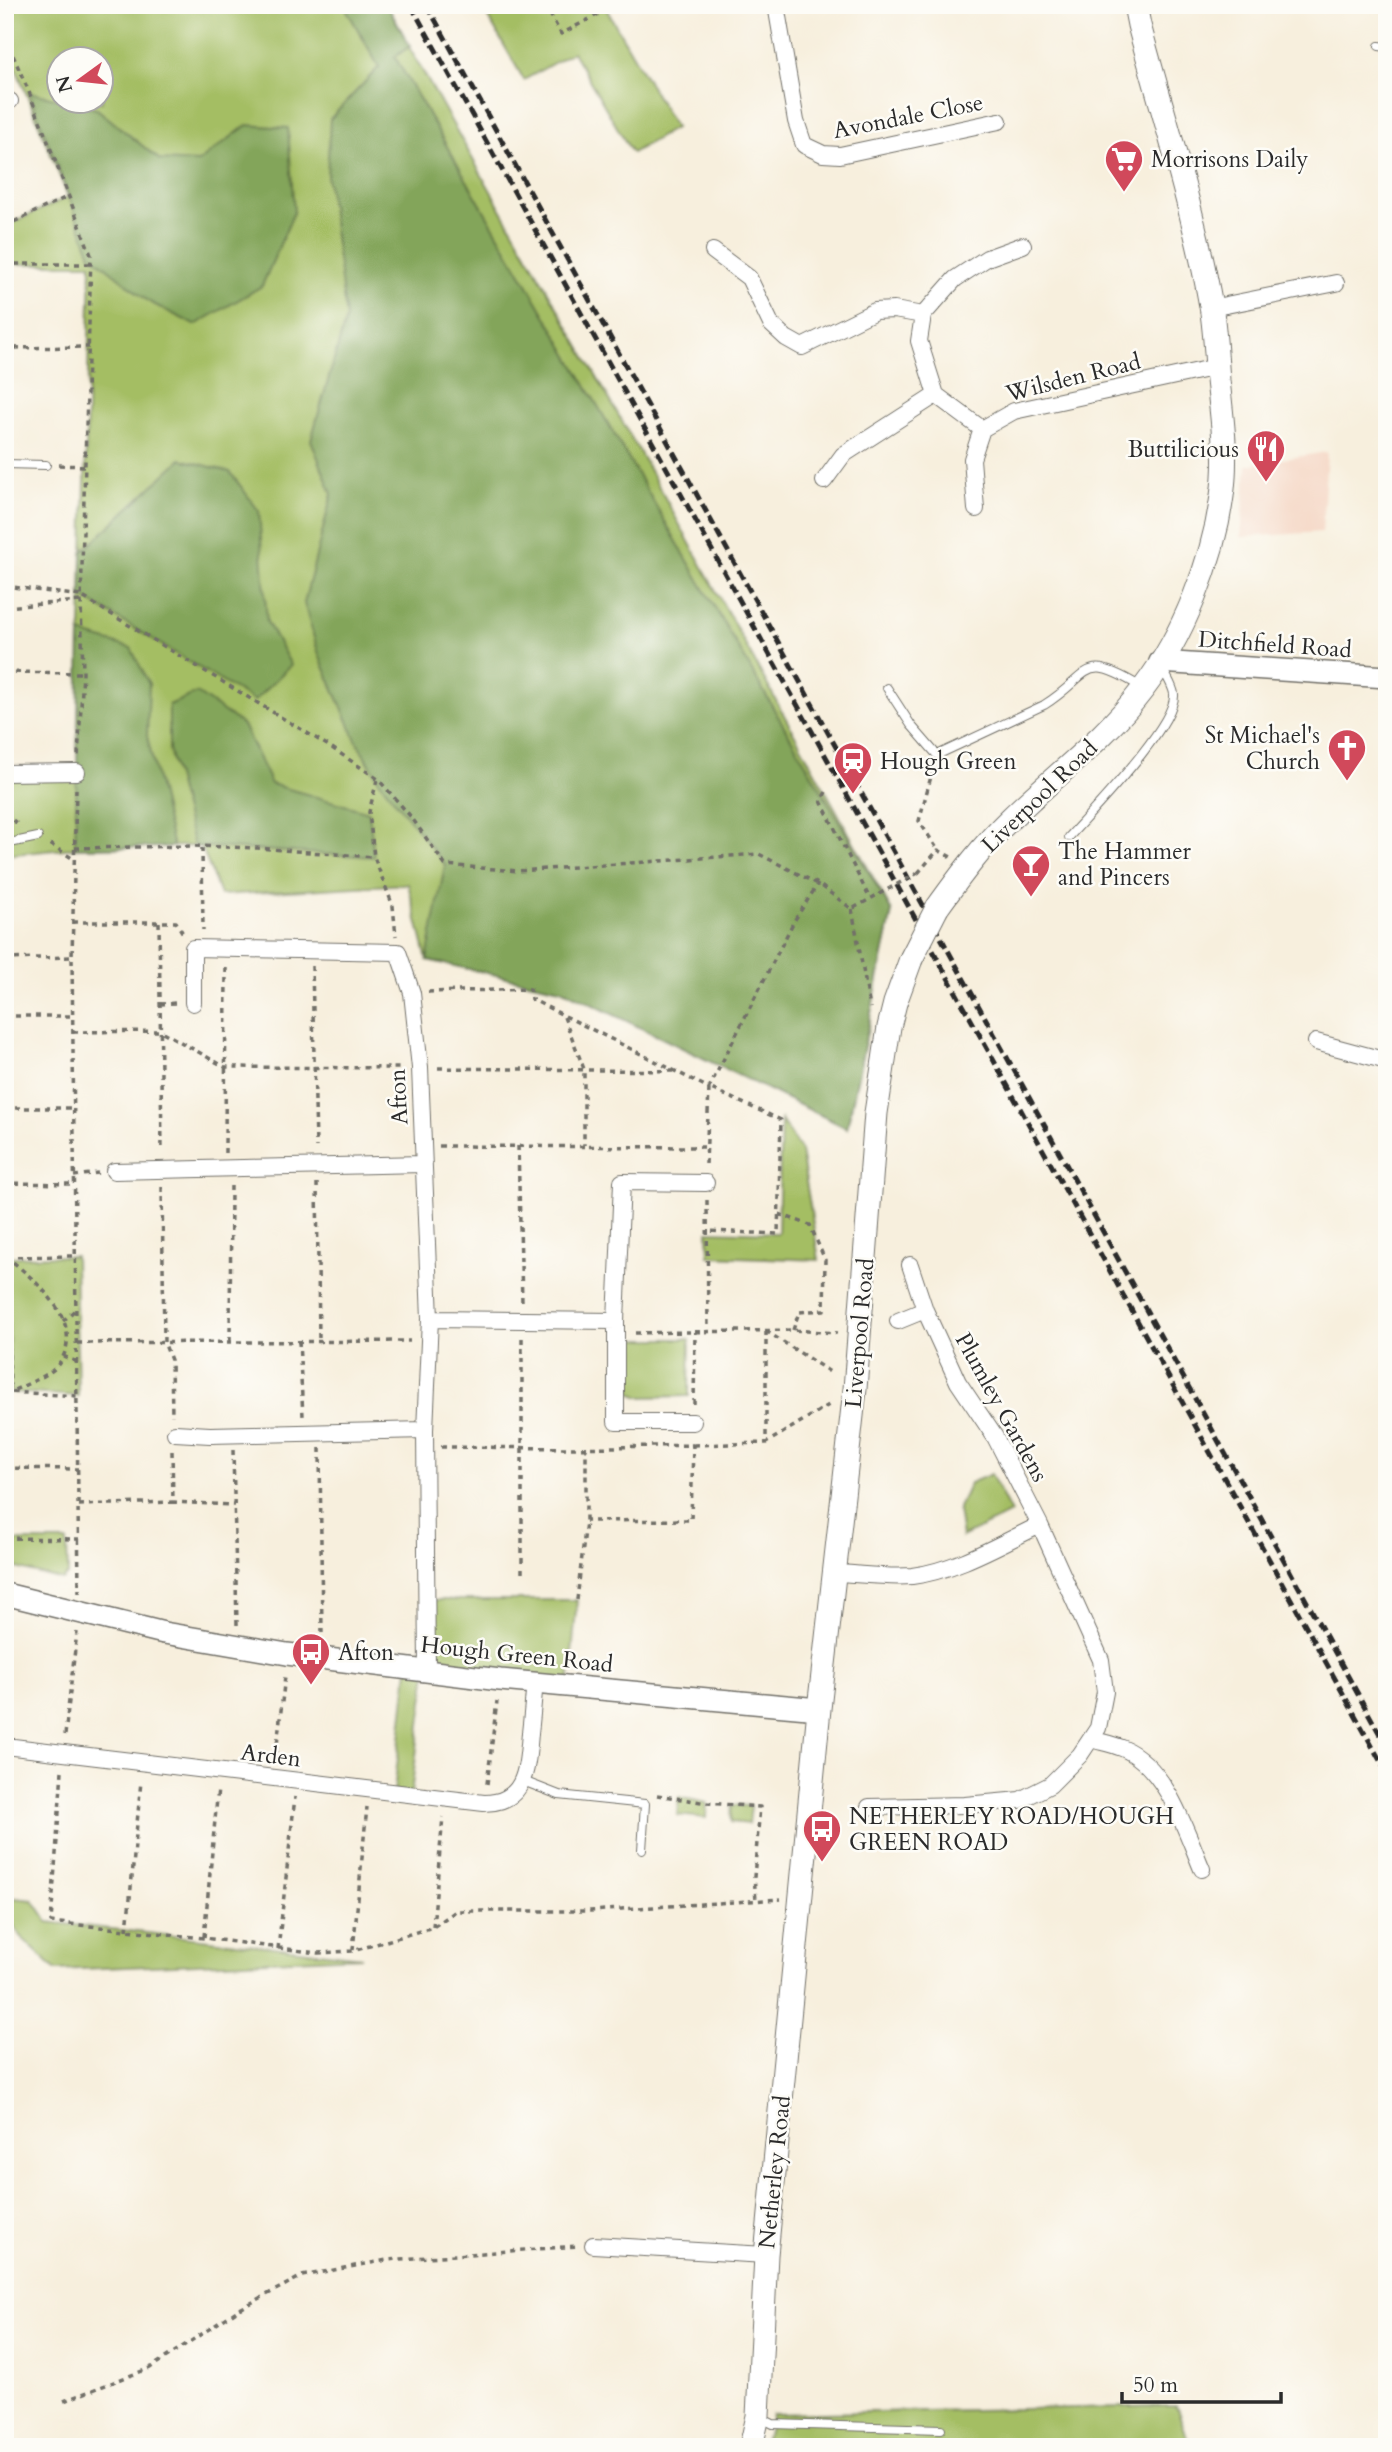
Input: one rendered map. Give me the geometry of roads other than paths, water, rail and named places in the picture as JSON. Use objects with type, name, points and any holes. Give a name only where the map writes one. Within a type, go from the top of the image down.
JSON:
[{"type":"main road","name":"Liverpool Road","points":[[802,1897],[819,1709],[855,1389],[876,1113],[884,1054],[895,1003],[911,959],[937,908],[968,866],[1011,818],[1093,745],[1144,689],[1185,618],[1216,531],[1223,494],[1225,465],[1211,308],[1189,208],[1135,5]]},
{"type":"main road","name":"Netherley Road","points":[[751,2447],[758,2416],[766,2255],[802,1897]]},
{"type":"street","name":"Avondale Close","points":[[776,5],[796,121],[804,145],[822,154],[841,155],[999,121]]},
{"type":"street","points":[[976,509],[972,459],[982,429],[958,414],[936,395],[919,341],[923,315],[955,279],[987,258],[1024,245]]},
{"type":"street","points":[[713,251],[749,278],[771,324],[786,338],[803,347],[875,311],[894,310],[923,315]]},
{"type":"street","points":[[1211,308],[1336,283]]},
{"type":"street","name":"Wilsden Road","points":[[982,429],[1014,411],[1217,367]]},
{"type":"street","points":[[824,481],[843,455],[936,395]]},
{"type":"street","name":"Ditchfield Road","points":[[1160,662],[1387,677]]},
{"type":"street","points":[[5,772],[76,772]]},
{"type":"street","name":"Afton","points":[[193,1003],[198,948],[398,951],[412,993],[420,1068],[430,1319],[425,1430],[427,1671]]},
{"type":"street","points":[[1316,1042],[1387,1061]]},
{"type":"street","points":[[114,1171],[422,1164]]},
{"type":"street","points":[[693,1422],[616,1422],[622,1182],[706,1182]]},
{"type":"street","name":"Plumley Gardens","points":[[869,1807],[965,1805],[1020,1800],[1051,1785],[1080,1755],[1098,1728],[1105,1692],[1101,1660],[1040,1525],[995,1437],[958,1382],[926,1310],[911,1265]]},
{"type":"street","points":[[898,1321],[926,1310]]},
{"type":"street","points":[[430,1319],[522,1320],[617,1327]]},
{"type":"street","points":[[173,1434],[425,1430]]},
{"type":"street","points":[[835,1573],[891,1577],[915,1575],[944,1568],[1040,1525]]},
{"type":"street","name":"Hough Green Road","points":[[5,1594],[79,1614],[238,1647],[500,1680],[819,1709]]},
{"type":"street","points":[[523,1781],[528,1763],[535,1683]]},
{"type":"street","points":[[1091,1739],[1125,1749],[1151,1769],[1170,1795],[1202,1868]]},
{"type":"street","name":"Arden","points":[[5,1746],[484,1803],[505,1799],[523,1781]]},
{"type":"street","points":[[593,2245],[766,2255]]},
{"type":"lane","points":[[5,464],[46,465]]},
{"type":"lane","points":[[1069,837],[1126,773],[1171,712],[1174,694],[1160,662]]},
{"type":"lane","points":[[887,688],[911,725],[937,755],[1044,705],[1061,695],[1084,672],[1097,667],[1114,670],[1144,689]]},
{"type":"lane","points":[[5,844],[38,837]]},
{"type":"lane","points":[[523,1781],[559,1795],[645,1804],[642,1850]]},
{"type":"lane","points":[[758,2416],[773,2424],[941,2429]]},
{"type":"railway","points":[[411,5],[1387,1773]]},
{"type":"railway","points":[[427,5],[1387,1747]]},
{"type":"place","name":"Morrisons Daily","points":[[1124,193]]},
{"type":"place","name":"Buttilicious","points":[[1266,483]]},
{"type":"place","name":"St Michael's Church","points":[[1347,782]]},
{"type":"place","name":"Hough Green","points":[[853,795]]},
{"type":"place","name":"The Hammer and Pincers","points":[[1031,898]]},
{"type":"place","name":"Afton","points":[[311,1686]]},
{"type":"place","name":"NETHERLEY ROAD/HOUGH GREEN ROAD","points":[[822,1863]]}]
